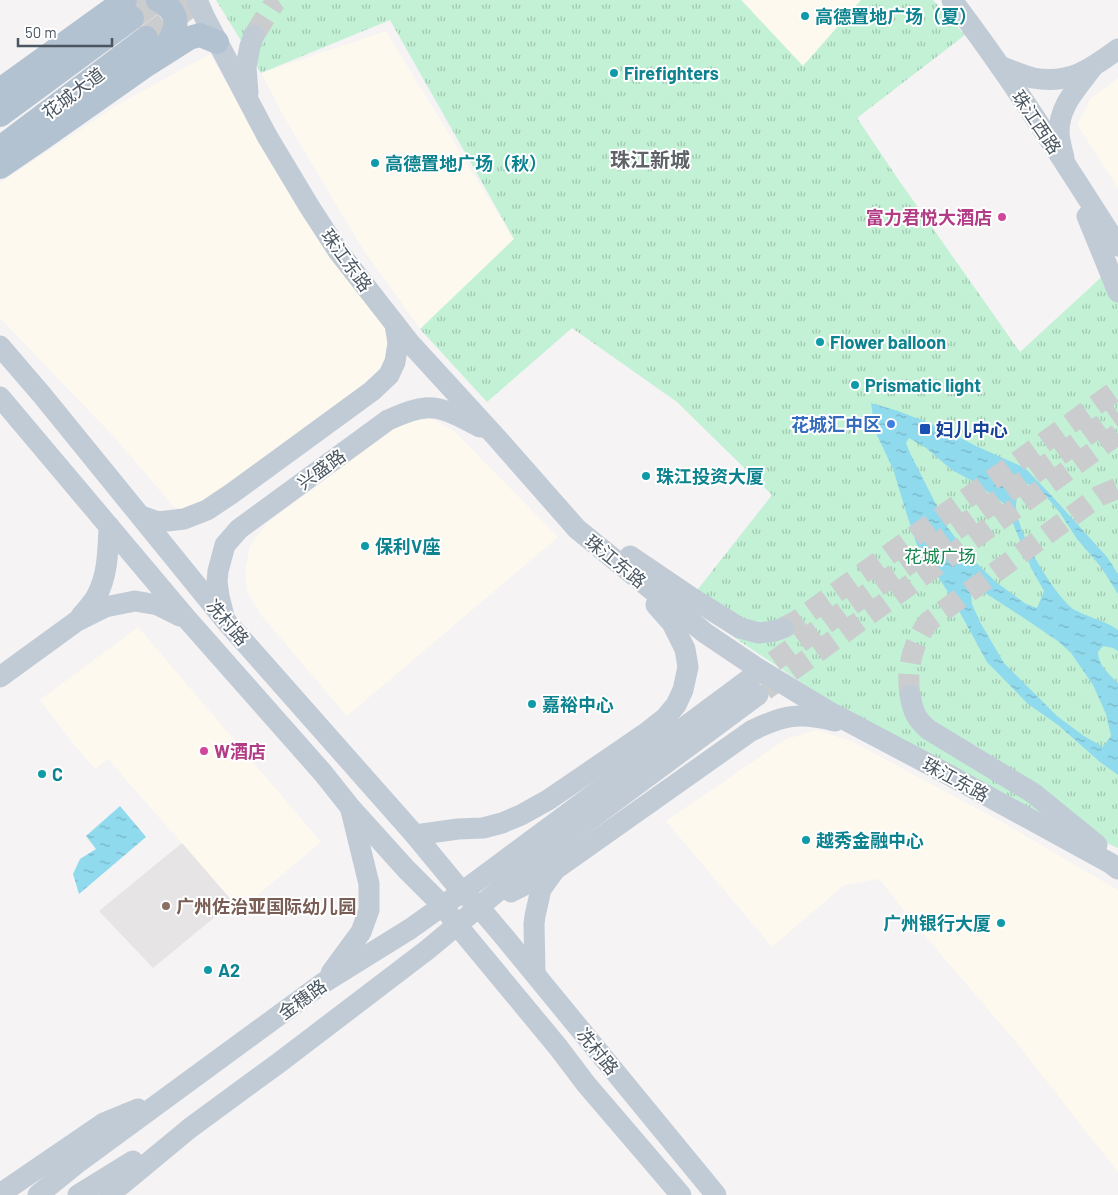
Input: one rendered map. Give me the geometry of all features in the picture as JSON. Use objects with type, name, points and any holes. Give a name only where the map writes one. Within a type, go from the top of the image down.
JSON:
[{"type":"main road","points":[[0,167],[44,138],[154,47],[170,40],[176,25],[176,19],[172,11],[158,0]]},
{"type":"main road","name":"珠江东路","points":[[197,0],[267,136],[327,235],[395,324],[577,529],[678,612],[728,649],[792,690],[1118,869]]},
{"type":"main road","name":"珠江西路","points":[[952,0],[983,41],[1065,162],[1118,246]]},
{"type":"main road","points":[[0,90],[127,5]]},
{"type":"main road","name":"花城大道","points":[[0,115],[127,5]]},
{"type":"main road","points":[[154,47],[182,42],[195,35],[205,36],[217,42]]},
{"type":"main road","name":"珠江东路","points":[[249,102],[246,67],[254,35]]},
{"type":"main road","name":"花城大道","points":[[0,148],[154,47]]},
{"type":"main road","points":[[1000,66],[1032,78],[1060,79],[1092,68],[1118,49]]},
{"type":"main road","points":[[1092,68],[1066,104],[1060,118],[1060,134],[1065,162],[1118,292]]},
{"type":"main road","points":[[1099,216],[1118,242]]},
{"type":"main road","name":"兴盛路","points":[[141,516],[158,522],[184,519],[207,510],[372,391],[389,375],[395,362],[398,344],[395,324]]},
{"type":"main road","name":"冼村路","points":[[0,346],[224,619],[416,836],[462,892],[479,907],[716,1195]]},
{"type":"main road","name":"冼村路","points":[[0,397],[187,620],[323,773],[350,807],[406,869],[443,906],[586,1084],[681,1195]]},
{"type":"main road","name":"兴盛路","points":[[224,619],[217,582],[225,545],[240,529],[388,420],[409,411],[427,407],[445,410],[496,436]]},
{"type":"main road","points":[[534,480],[569,513],[730,623],[759,633],[774,632],[783,628]]},
{"type":"main road","points":[[77,621],[95,598],[102,583],[107,559],[109,526]]},
{"type":"main road","points":[[416,836],[458,829],[483,828],[521,815],[548,800],[646,733],[665,718],[676,705],[683,690],[688,667],[685,649],[672,623],[626,568]]},
{"type":"main road","points":[[0,677],[77,621],[105,607],[136,601],[158,605],[187,620]]},
{"type":"main road","name":"金穗路","points":[[166,1098],[323,983],[410,929],[753,687],[357,1004],[190,1128]]},
{"type":"main road","points":[[910,696],[914,714],[929,730],[1033,793],[1118,864]]},
{"type":"main road","points":[[479,907],[556,869],[751,730],[781,718],[800,715],[814,716],[858,727]]},
{"type":"main road","points":[[323,983],[361,932],[369,910],[369,884],[350,807]]},
{"type":"main road","points":[[535,973],[534,924],[540,889],[556,869]]},
{"type":"main road","points":[[1,1192],[104,1123],[166,1098]]},
{"type":"main road","points":[[38,1195],[76,1164],[166,1098]]},
{"type":"main road","points":[[78,1195],[190,1128]]},
{"type":"main road","points":[[109,1195],[190,1128]]},
{"type":"shaded area","points":[[742,0],[861,0],[803,66]]},
{"type":"shaded area","points":[[386,31],[514,240],[420,329],[360,245],[283,115],[261,73]]},
{"type":"shaded area","points":[[210,54],[303,217],[387,329],[390,348],[378,371],[342,403],[189,510],[174,507],[115,438],[0,318],[0,183],[119,104]]},
{"type":"shaded area","points":[[1118,78],[1118,188],[1077,125],[1091,98]]},
{"type":"shaded area","points":[[433,419],[455,432],[558,537],[347,716],[261,615],[247,591],[245,569],[250,546],[268,522],[397,426],[412,421]]},
{"type":"shaded area","points":[[138,627],[321,842],[240,910],[108,759],[95,769],[40,700]]},
{"type":"shaded area","points":[[817,730],[851,741],[1002,822],[1118,890],[1118,1172],[1015,1041],[879,879],[844,885],[772,947],[666,821],[786,739]]},
{"type":"shaded area","name":"广州佐治亚国际幼儿园","points":[[182,843],[233,902],[153,968],[99,911]]},
{"type":"green space","name":"花城广场","points":[[216,0],[741,0],[803,66],[861,0],[933,0],[965,35],[857,118],[1020,352],[1107,272],[1118,294],[1118,848],[1003,796],[826,699],[687,603],[772,495],[677,402],[572,328],[487,402],[420,329],[514,239],[390,20],[261,73]]},
{"type":"water","points":[[871,403],[942,428],[1025,468],[1107,557],[1118,574],[1118,594],[1101,567],[1077,539],[1060,513],[1045,495],[1037,488],[1023,484],[1019,491],[1016,506],[1022,531],[1037,561],[1055,590],[1073,609],[1118,630],[1118,651],[1103,646],[1098,652],[1098,657],[1108,673],[1118,683],[1118,775],[1100,762],[1058,725],[1028,704],[987,662],[953,600],[918,548],[893,469],[875,431]],"holes":[[[909,438],[926,448],[952,470],[974,482],[1006,506],[1031,568],[1044,591],[1037,608],[1026,604],[996,582],[971,558],[948,528],[910,453],[906,443]],[[979,589],[1059,642],[1071,653],[1093,685],[1106,714],[1111,736],[1103,747],[1057,716],[1004,663],[980,622],[972,604],[971,595]]]},
{"type":"water","points":[[120,806],[146,837],[79,894],[73,874],[80,859],[96,849],[86,836]]},
{"type":"tunnel","points":[[132,18],[157,0]]},
{"type":"tunnel","points":[[146,38],[198,0]]},
{"type":"tunnel","points":[[254,35],[278,0]]},
{"type":"tunnel","points":[[783,628],[798,620],[1118,389]]},
{"type":"tunnel","points":[[748,680],[1118,413]]},
{"type":"tunnel","points":[[765,690],[1118,434]]},
{"type":"tunnel","points":[[910,695],[911,657],[918,639],[928,622],[1099,496],[1118,488]]},
{"type":"place","name":"高德置地广场（夏）","points":[[805,16]]},
{"type":"place","name":"Firefighters","points":[[614,73]]},
{"type":"place","name":"高德置地广场（秋）","points":[[375,163]]},
{"type":"place","name":"富力君悦大酒店","points":[[1002,217]]},
{"type":"place","name":"Flower balloon","points":[[820,342]]},
{"type":"place","name":"Prismatic light","points":[[855,385]]},
{"type":"place","name":"花城汇中区","points":[[891,424]]},
{"type":"place","name":"妇儿中心","points":[[925,429]]},
{"type":"place","name":"珠江投资大厦","points":[[646,476]]},
{"type":"place","name":"保利V座","points":[[365,546]]},
{"type":"place","name":"嘉裕中心","points":[[532,704]]},
{"type":"place","name":"W酒店","points":[[204,751]]},
{"type":"place","name":"C","points":[[42,774]]},
{"type":"place","name":"越秀金融中心","points":[[806,840]]},
{"type":"place","name":"广州佐治亚国际幼儿园","points":[[166,906]]},
{"type":"place","name":"广州银行大厦","points":[[1001,923]]},
{"type":"place","name":"A2","points":[[208,970]]},
{"type":"district","name":"珠江新城","points":[[650,159]]}]
